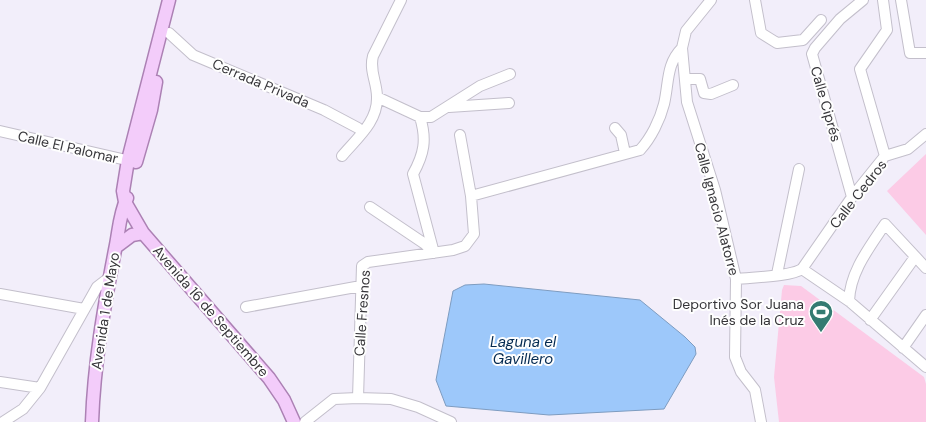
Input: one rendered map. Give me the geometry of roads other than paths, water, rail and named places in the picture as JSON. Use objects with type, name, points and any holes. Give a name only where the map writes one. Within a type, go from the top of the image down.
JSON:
[{"type":"main road","name":"Avenida 1 de Mayo","points":[[132,161],[169,0]]},
{"type":"main road","name":"Avenida 1 de Mayo","points":[[92,422],[93,383],[118,228],[125,202],[123,190],[151,110],[177,0]]},
{"type":"main road","name":"Avenida 16 de Septiembre","points":[[125,202],[140,228],[270,378],[284,400],[294,422]]},
{"type":"main road","points":[[116,248],[140,228],[128,222],[118,228]]},
{"type":"street","points":[[342,156],[364,132],[375,112],[377,97],[370,65],[401,0]]},
{"type":"street","name":"Calle Ignacio Alatorre","points":[[711,0],[686,31],[682,48],[687,102],[715,190],[736,279],[735,357],[741,372],[755,390],[761,422]]},
{"type":"street","points":[[755,0],[758,5],[761,33],[777,43],[803,40],[821,20]]},
{"type":"street","name":"Calle Ciprés","points":[[852,197],[812,54],[814,48],[840,19],[863,0]]},
{"type":"street","points":[[883,0],[887,30],[860,69],[885,156]]},
{"type":"street","points":[[901,0],[910,53],[926,53]]},
{"type":"street","name":"Cerrada Privada","points":[[169,33],[193,54],[324,110],[358,128]]},
{"type":"street","points":[[471,196],[538,180],[640,150],[651,135],[664,105],[670,66],[674,56],[682,48]]},
{"type":"street","points":[[377,97],[420,118],[431,117],[480,86],[510,74]]},
{"type":"street","points":[[685,79],[700,79],[704,93],[711,94],[733,85]]},
{"type":"street","points":[[449,107],[509,103]]},
{"type":"street","points":[[420,118],[425,135],[420,161],[413,174],[434,253]]},
{"type":"street","points":[[615,128],[621,136],[625,153]]},
{"type":"street","name":"Calle El Palomar","points":[[0,131],[132,161]]},
{"type":"street","name":"Calle Cedros","points":[[802,269],[852,197],[885,156],[908,149],[926,134]]},
{"type":"street","name":"Calle Fresnos","points":[[358,398],[362,266],[364,264],[453,250],[465,246],[471,240],[474,226],[471,196],[460,135]]},
{"type":"street","points":[[777,274],[799,170]]},
{"type":"street","points":[[370,207],[425,244],[434,253]]},
{"type":"street","points":[[850,301],[850,289],[860,263],[885,224],[926,268]]},
{"type":"street","points":[[870,320],[915,257]]},
{"type":"street","points":[[736,279],[777,274],[790,275],[802,269],[850,301],[926,367]]},
{"type":"street","points":[[3,422],[23,409],[40,388],[97,287],[110,277]]},
{"type":"street","points":[[246,307],[361,286]]},
{"type":"street","points":[[0,294],[84,309]]},
{"type":"street","points":[[903,348],[926,315]]},
{"type":"street","points":[[0,382],[40,388]]},
{"type":"street","points":[[304,422],[334,399],[358,398],[391,399],[418,407],[448,422]]},
{"type":"water","name":"Laguna el Gavillero","points":[[484,284],[640,300],[685,337],[695,347],[696,354],[664,409],[549,415],[446,406],[436,380],[453,291],[465,285]]},
{"type":"place","name":"Deportivo Sor Juana Inés de la Cruz","points":[[821,333]]}]
